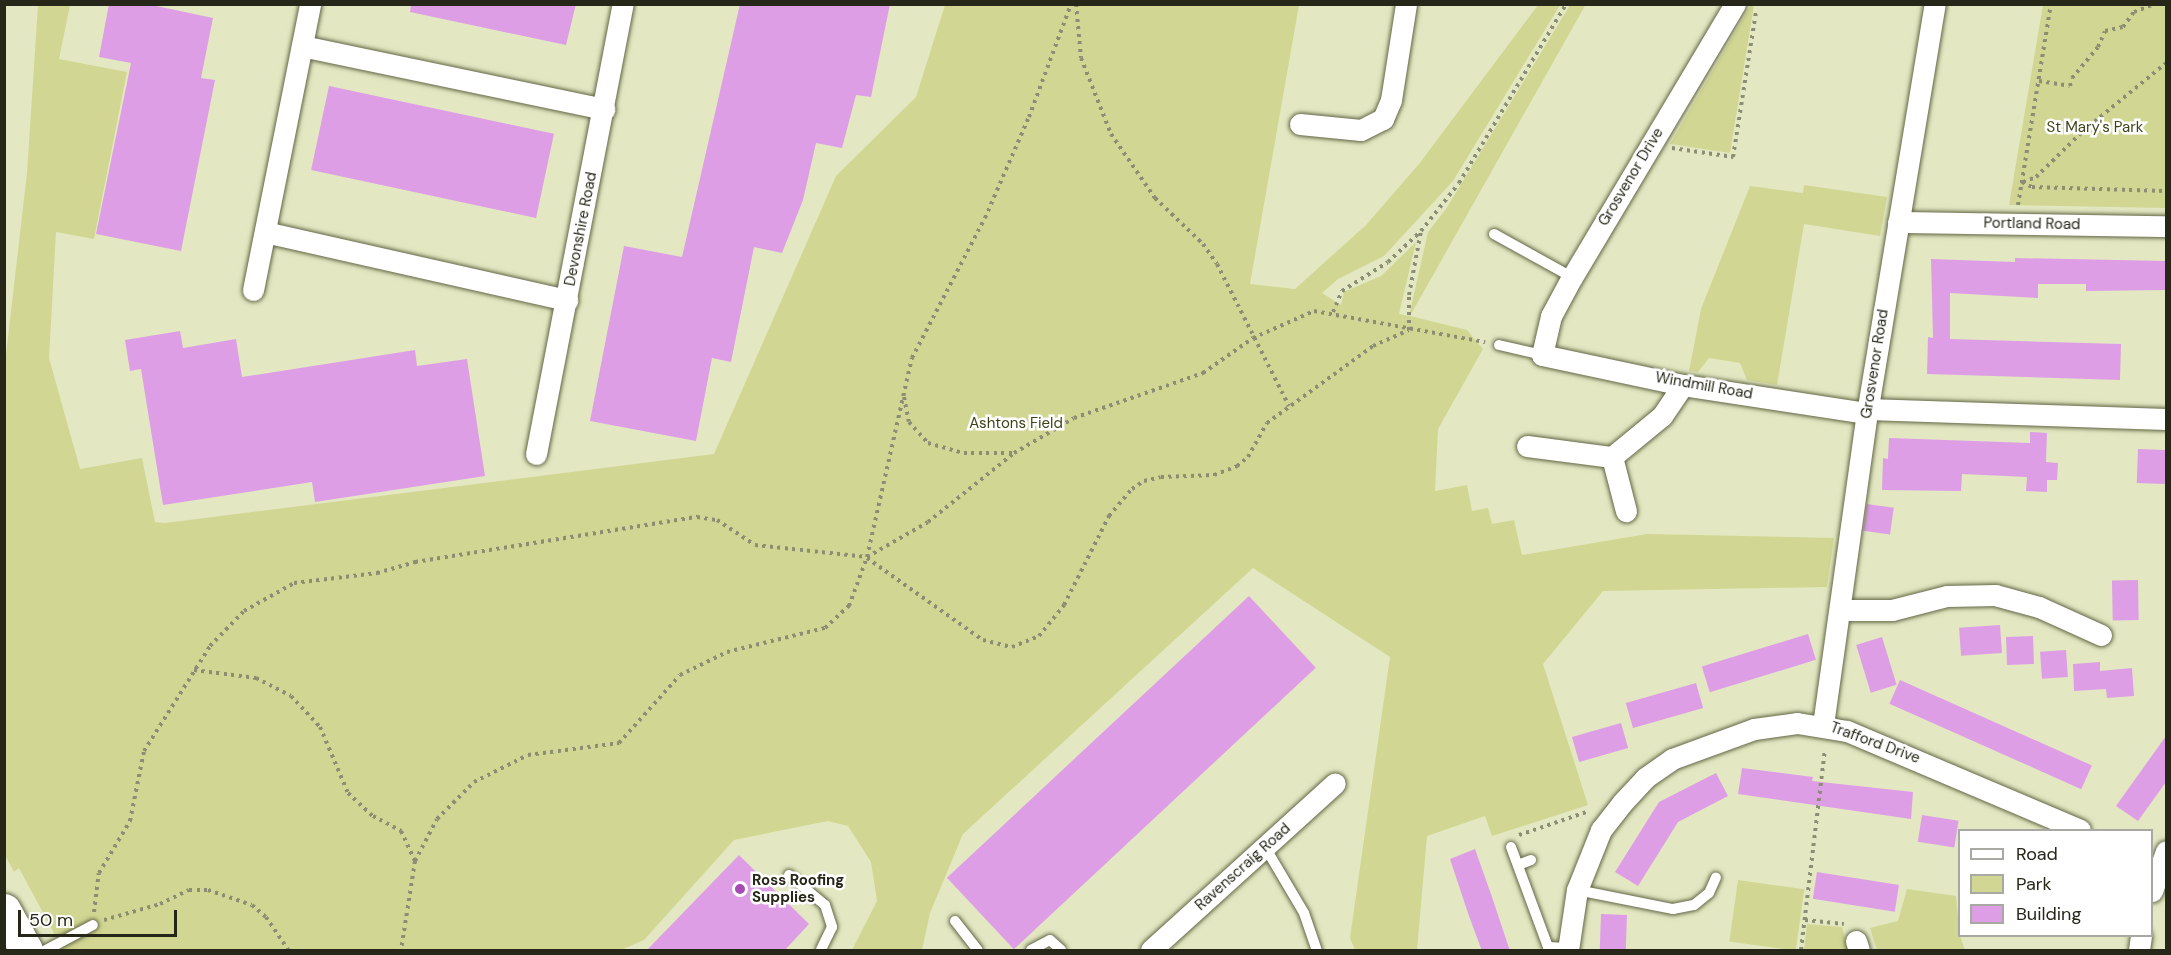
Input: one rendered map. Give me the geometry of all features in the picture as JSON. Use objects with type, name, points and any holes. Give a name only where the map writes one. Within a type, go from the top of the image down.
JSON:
[{"type":"main road","points":[[4,910],[26,951]]},
{"type":"street","points":[[253,290],[310,4]]},
{"type":"street","name":"Devonshire Road","points":[[536,454],[623,4]]},
{"type":"street","points":[[1313,132],[1361,130],[1383,119],[1391,100],[1406,4]]},
{"type":"street","name":"Grosvenor Drive","points":[[1542,355],[1551,316],[1572,277],[1735,4]]},
{"type":"street","name":"Grosvenor Road","points":[[1826,725],[1867,411],[1935,4]]},
{"type":"street","points":[[302,46],[604,109]]},
{"type":"street","name":"Portland Road","points":[[1898,222],[2166,226]]},
{"type":"street","points":[[265,232],[567,300]]},
{"type":"street","name":"Windmill Road","points":[[1542,355],[1683,385],[1867,411],[2166,419]]},
{"type":"street","points":[[1524,444],[1612,457],[1662,416],[1683,385]]},
{"type":"street","points":[[1612,457],[1626,511]]},
{"type":"street","points":[[1840,610],[1892,610],[1947,596],[1995,595],[2070,611],[2101,635]]},
{"type":"street","name":"Trafford Drive","points":[[1568,949],[1577,890],[1601,830],[1645,778],[1672,759],[1707,743],[1774,724],[1826,725],[1912,756],[2076,829]]},
{"type":"street","name":"Ravenscraig Road","points":[[1151,951],[1335,783]]},
{"type":"street","points":[[2153,883],[2159,860]]},
{"type":"lane","points":[[1494,234],[1572,277]]},
{"type":"lane","points":[[1499,345],[1542,355]]},
{"type":"lane","points":[[1264,847],[1304,913],[1317,951]]},
{"type":"lane","points":[[1512,847],[1548,947],[1568,949]]},
{"type":"lane","points":[[1518,866],[1531,860]]},
{"type":"lane","points":[[789,875],[825,905],[832,927],[821,951]]},
{"type":"lane","points":[[1577,890],[1673,909],[1694,905],[1709,893],[1716,877]]},
{"type":"lane","points":[[955,921],[978,951]]},
{"type":"lane","points":[[46,951],[93,925]]},
{"type":"lane","points":[[1031,951],[1050,940],[1061,951]]},
{"type":"path","points":[[401,951],[415,861],[437,819],[474,782],[528,755],[619,743],[667,687],[695,667],[727,652],[825,628],[849,606],[867,557],[912,358],[986,218],[1029,117],[1071,4]]},
{"type":"path","points":[[1076,4],[1081,58],[1111,134],[1155,198],[1203,244],[1230,287],[1289,406]]},
{"type":"path","points":[[1333,312],[1342,291],[1388,262],[1421,231],[1459,183],[1566,4]]},
{"type":"path","points":[[1651,145],[1732,157],[1757,4]]},
{"type":"path","points":[[2016,224],[2051,4]]},
{"type":"path","points":[[2038,81],[2070,86],[2072,78],[2098,47],[2105,31],[2123,27],[2134,12],[2155,4]]},
{"type":"path","points":[[2022,182],[2036,177],[2083,131],[2166,63]]},
{"type":"path","points":[[2022,182],[2032,187],[2166,191]]},
{"type":"path","points":[[1409,330],[1409,295],[1421,231]]},
{"type":"path","points":[[867,557],[928,522],[1014,453],[1074,418],[1203,373],[1254,338],[1314,311],[1333,312],[1409,330],[1499,345]]},
{"type":"path","points":[[288,951],[266,917],[252,905],[207,890],[189,890],[93,925],[99,873],[129,821],[144,751],[210,646],[244,611],[268,595],[294,583],[377,573],[415,562],[697,517],[717,520],[755,545],[769,549],[867,557],[983,640],[1012,647],[1039,636],[1064,605],[1109,516],[1132,489],[1144,481],[1161,477],[1214,475],[1237,466],[1248,457],[1267,423],[1373,346],[1409,330]]},
{"type":"path","points":[[903,394],[909,422],[928,442],[964,453],[1014,453]]},
{"type":"path","points":[[194,670],[256,678],[291,696],[320,727],[348,793],[373,816],[401,831],[415,861]]},
{"type":"path","points":[[1801,951],[1826,725]]},
{"type":"path","points":[[1512,847],[1516,836],[1602,806],[1615,812]]},
{"type":"path","points":[[1805,920],[1852,925],[1857,946]]},
{"type":"green space","name":"Ashtons Field","points":[[1586,4],[1410,316],[1467,330],[1483,349],[1438,429],[1435,491],[1467,485],[1472,511],[1488,508],[1492,524],[1514,520],[1522,555],[1647,534],[1834,538],[1827,587],[1603,591],[1543,664],[1588,805],[1492,836],[1485,816],[1427,836],[1417,950],[1355,950],[1350,938],[1390,657],[1253,568],[963,834],[930,913],[922,950],[852,950],[877,901],[871,862],[848,826],[828,821],[734,840],[644,940],[621,950],[63,950],[19,868],[14,872],[5,855],[4,372],[27,173],[38,5],[70,5],[59,59],[127,72],[94,239],[56,232],[49,358],[80,469],[142,458],[155,522],[165,523],[714,454],[836,176],[916,97],[945,5],[1299,5],[1250,284],[1295,289],[1366,225],[1419,164],[1538,5],[1560,5],[1453,181],[1384,256],[1338,279],[1322,293],[1341,305],[1344,292],[1381,276],[1416,242],[1399,314],[1409,316],[1428,232],[1446,209],[1570,5]]},
{"type":"green space","points":[[1751,5],[1754,5],[1730,153],[1670,144]]},
{"type":"green space","name":"St Mary's Park","points":[[2043,5],[2166,5],[2166,208],[2009,205]]},
{"type":"green space","points":[[1804,185],[1887,197],[1880,236],[1804,224],[1777,385],[1747,380],[1740,363],[1709,358],[1698,372],[1689,371],[1701,309],[1750,186],[1803,193]]},
{"type":"green space","points":[[1738,880],[1804,889],[1796,950],[1729,941]]},
{"type":"green space","points":[[1907,889],[1956,896],[1958,937],[1960,937],[1965,950],[1877,950],[1870,928],[1898,921]]},
{"type":"green space","points":[[1807,924],[1842,927],[1848,950],[1804,950]]},
{"type":"building","points":[[109,4],[147,4],[213,18],[201,78],[215,80],[181,251],[96,234],[131,63],[99,57]]},
{"type":"building","points":[[411,4],[576,4],[566,45],[410,12]]},
{"type":"building","points":[[740,4],[890,4],[871,97],[856,95],[842,148],[816,143],[803,200],[782,253],[754,247],[731,362],[712,358],[696,441],[590,421],[624,246],[682,257]]},
{"type":"building","points":[[329,86],[554,134],[536,218],[311,170]]},
{"type":"building","points":[[2015,258],[2166,261],[2166,290],[2086,291],[2086,284],[2038,284],[2038,298],[1950,293],[1950,339],[2121,344],[2120,380],[1927,374],[1928,337],[1933,338],[1931,259],[2015,262]]},
{"type":"building","points":[[180,331],[183,348],[236,339],[242,377],[415,350],[417,366],[467,359],[485,476],[315,502],[312,482],[163,505],[141,369],[130,371],[125,340]]},
{"type":"building","points":[[2030,432],[2047,433],[2046,462],[2058,463],[2057,480],[2047,480],[2047,492],[2026,491],[2027,477],[1962,474],[1961,491],[1882,490],[1883,458],[1888,459],[1889,438],[2030,443]]},
{"type":"building","points":[[2138,449],[2166,450],[2165,484],[2137,483]]},
{"type":"building","points":[[1867,504],[1894,508],[1890,534],[1863,531]]},
{"type":"building","points":[[2112,580],[2138,580],[2139,620],[2113,620]]},
{"type":"building","points":[[1249,596],[1316,668],[1014,949],[947,878]]},
{"type":"building","points":[[2000,625],[2002,653],[1961,656],[1959,628]]},
{"type":"building","points":[[1808,634],[1816,660],[1710,692],[1702,666]]},
{"type":"building","points":[[2033,636],[2034,664],[2007,665],[2006,637]]},
{"type":"building","points":[[1882,637],[1897,685],[1871,693],[1856,645]]},
{"type":"building","points":[[2066,650],[2068,677],[2042,679],[2040,652]]},
{"type":"building","points":[[2100,662],[2100,671],[2132,668],[2134,696],[2107,698],[2106,689],[2074,691],[2073,664]]},
{"type":"building","points":[[1900,680],[2092,765],[2081,789],[1889,704]]},
{"type":"building","points":[[1696,683],[1703,708],[1633,728],[1626,703]]},
{"type":"building","points":[[1621,723],[1628,748],[1579,762],[1572,737]]},
{"type":"building","points":[[2166,736],[2166,782],[2138,821],[2116,806]]},
{"type":"building","points":[[1742,768],[1813,777],[1812,781],[1913,792],[1911,819],[1738,794]]},
{"type":"building","points":[[1716,773],[1728,796],[1678,822],[1638,886],[1615,872],[1659,802]]},
{"type":"building","points":[[1922,815],[1959,821],[1954,847],[1918,842]]},
{"type":"building","points":[[1475,849],[1510,951],[1482,951],[1469,916],[1450,859]]},
{"type":"building","name":"Ross Roofing Supplies","points":[[739,855],[809,924],[784,951],[646,951]]},
{"type":"building","points":[[1817,872],[1899,885],[1895,912],[1813,899]]},
{"type":"building","points":[[1601,914],[1627,915],[1626,950],[1600,950]]},
{"type":"place","name":"Ross Roofing Supplies","points":[[740,889]]}]
